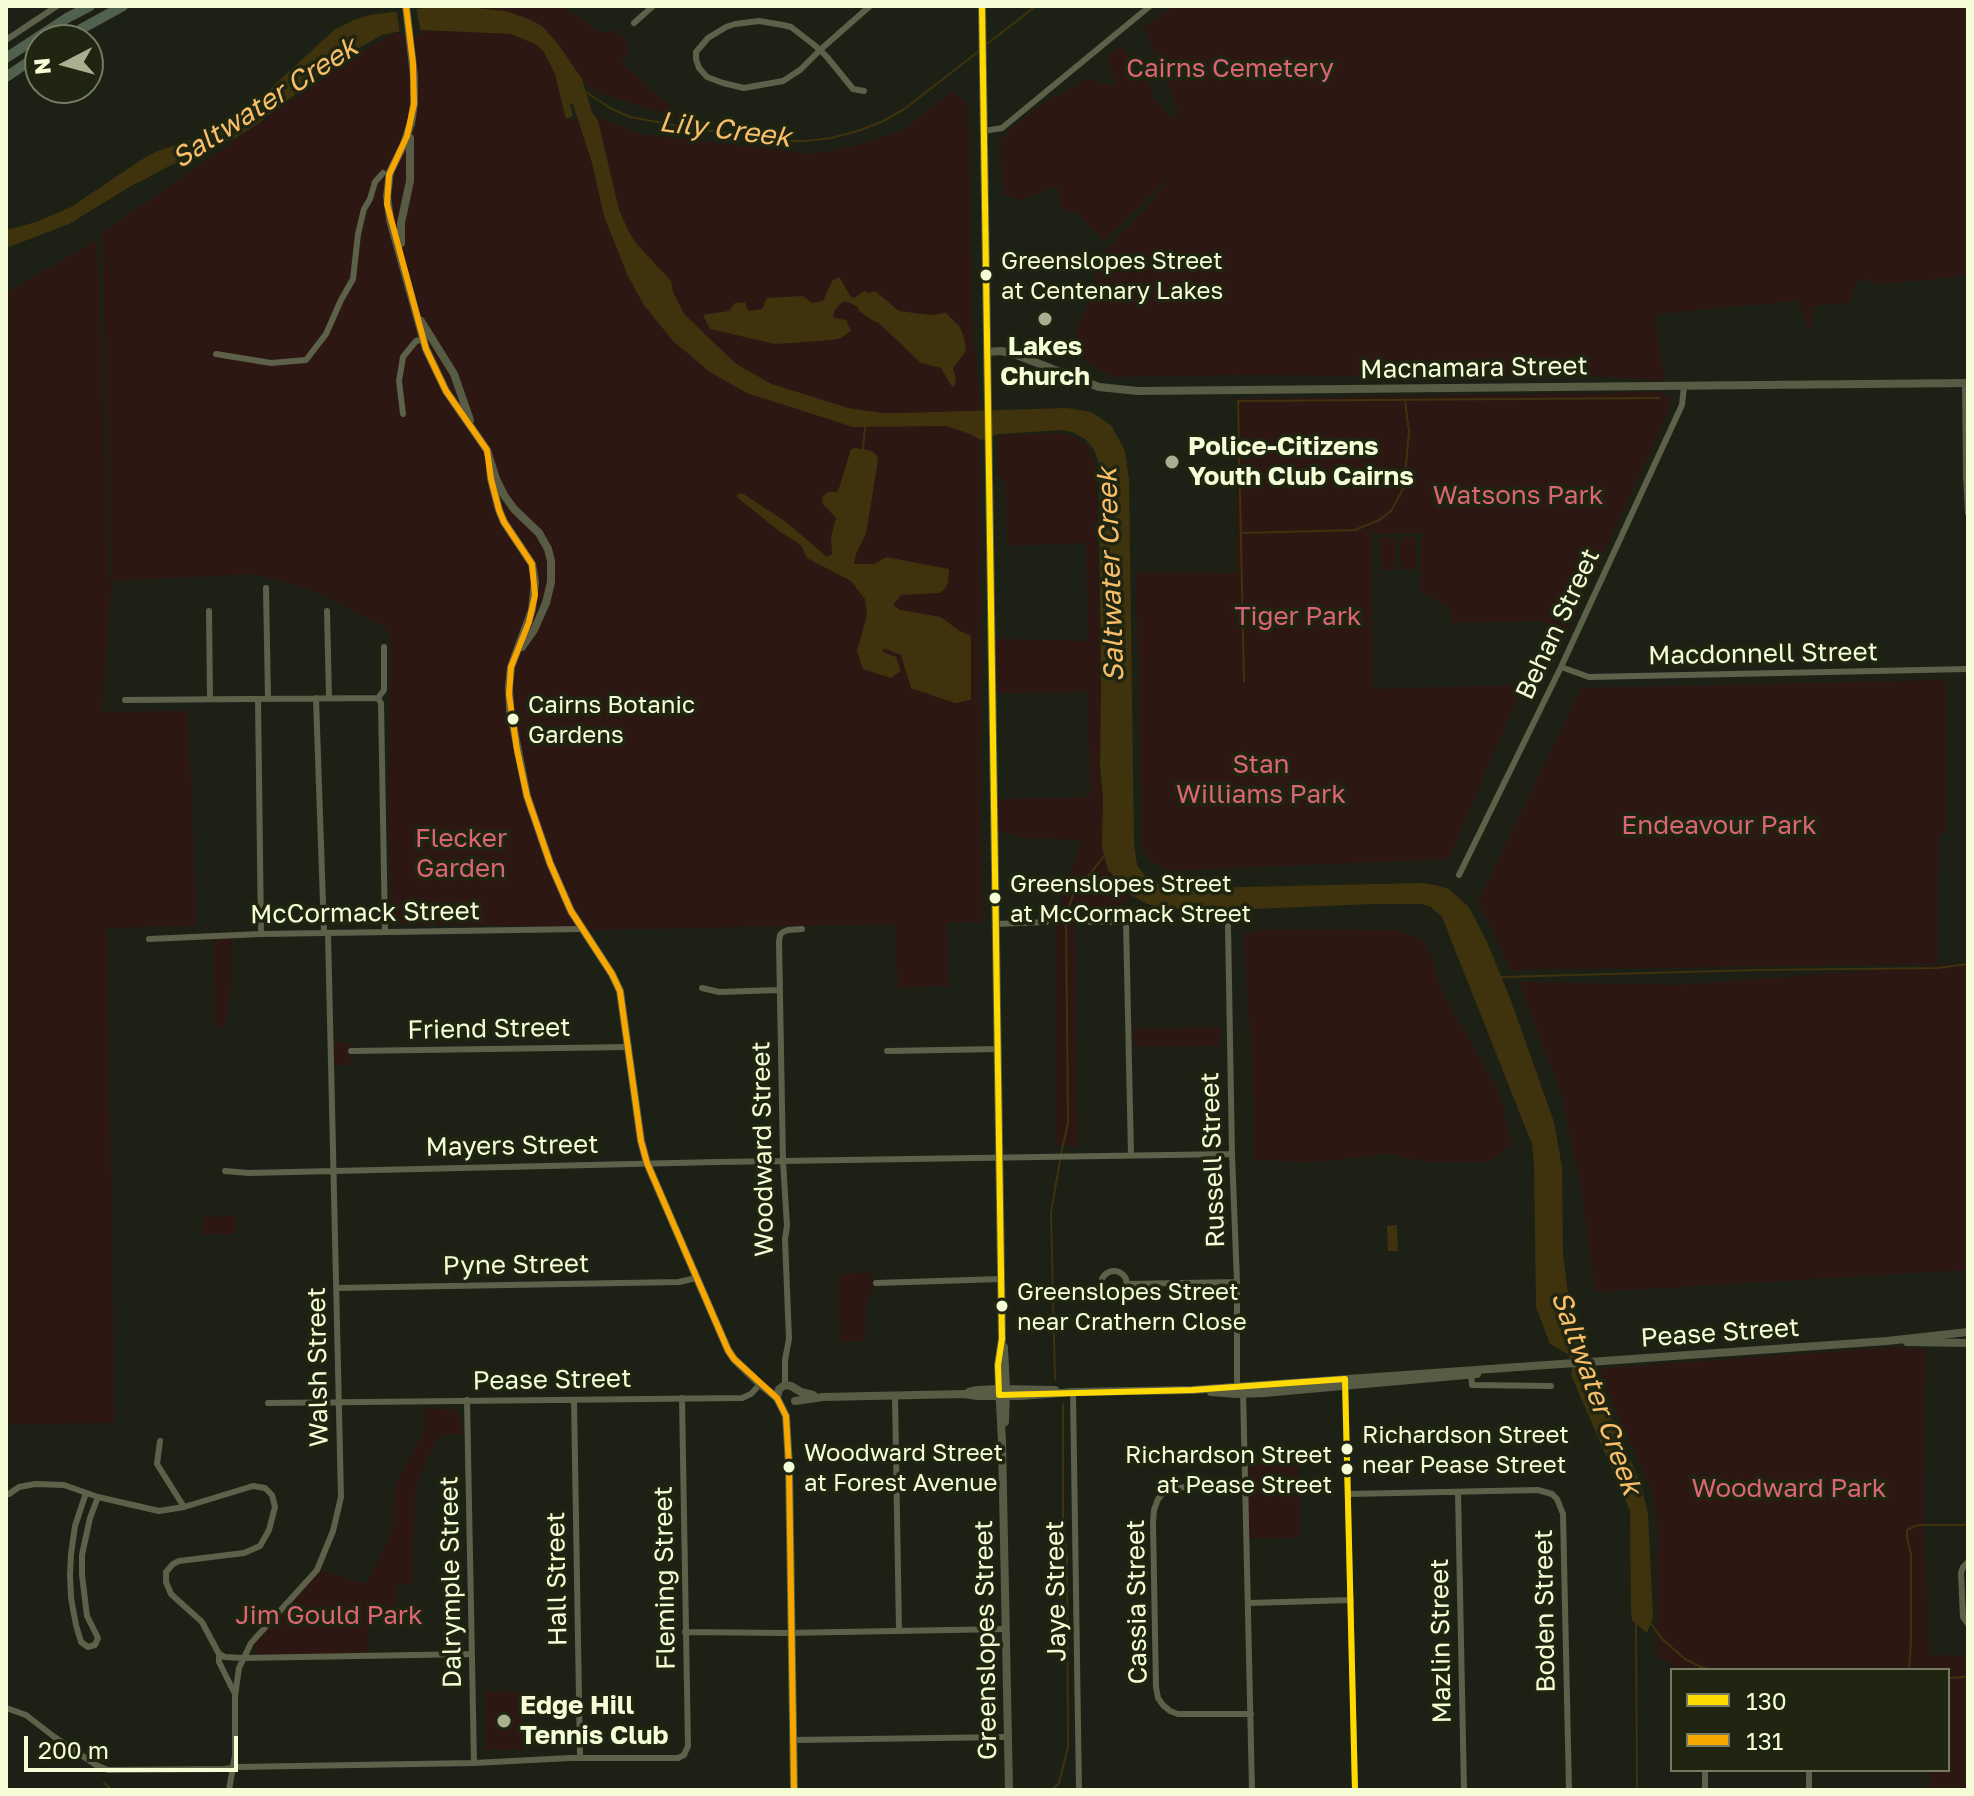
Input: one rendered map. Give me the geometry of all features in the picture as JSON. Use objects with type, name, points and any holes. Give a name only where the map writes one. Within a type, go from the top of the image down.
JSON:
[{"type":"highway","points":[[6,58],[90,6]]},
{"type":"highway","points":[[90,24],[123,6]]},
{"type":"highway","points":[[6,77],[24,65]]},
{"type":"street","points":[[6,40],[57,6]]},
{"type":"street","points":[[402,258],[400,234],[410,177],[409,146],[415,89],[406,6]]},
{"type":"street","points":[[634,23],[653,6]]},
{"type":"street","points":[[864,91],[853,89],[820,50],[791,27],[759,21],[726,27],[708,38],[696,52],[699,68],[707,77],[723,83],[744,88],[788,79],[807,64],[820,50],[870,6]]},
{"type":"street","name":"Greenslopes Street","points":[[985,6],[984,131],[1002,1339],[1005,1351],[1002,1442],[1009,1790]]},
{"type":"street","points":[[984,131],[996,130],[1008,123],[1150,6]]},
{"type":"street","points":[[216,354],[271,363],[306,360],[326,334],[353,279],[364,209],[375,182],[386,173],[404,144],[411,123]]},
{"type":"street","points":[[386,173],[400,170],[410,177]]},
{"type":"street","points":[[386,173],[389,214],[416,313],[440,381],[487,450],[504,495],[539,533],[548,549],[551,582],[542,613],[513,661]]},
{"type":"street","points":[[389,214],[394,217],[403,212]]},
{"type":"street","points":[[416,313],[454,374],[474,431]]},
{"type":"street","points":[[403,414],[399,381],[403,357],[416,341],[424,339]]},
{"type":"street","name":"Macnamara Street","points":[[987,352],[1014,354],[1089,384],[1123,390],[1967,383]]},
{"type":"street","points":[[1967,383],[1968,513]]},
{"type":"street","name":"Behan Street","points":[[1459,875],[1561,667],[1682,405],[1684,386]]},
{"type":"street","points":[[489,457],[499,510],[526,552],[535,582],[532,610],[513,661],[509,701],[527,796],[558,882],[581,929],[617,983],[623,1005],[641,1141],[647,1163],[696,1278],[734,1359],[779,1400],[787,1405],[794,1402]]},
{"type":"street","points":[[266,588],[268,699]]},
{"type":"street","points":[[532,610],[542,613]]},
{"type":"street","points":[[209,611],[210,699]]},
{"type":"street","points":[[327,611],[329,698]]},
{"type":"street","points":[[378,698],[384,690],[384,647]]},
{"type":"street","name":"Macdonnell Street","points":[[1561,667],[1589,677],[1968,669]]},
{"type":"street","name":"Walsh Street","points":[[229,1790],[236,1743],[237,1677],[243,1658],[251,1643],[317,1570],[333,1531],[341,1497],[334,1171],[316,698]]},
{"type":"street","points":[[125,700],[378,698]]},
{"type":"street","points":[[378,698],[381,703],[385,932]]},
{"type":"street","points":[[258,699],[261,934]]},
{"type":"street","points":[[1090,922],[1138,921]]},
{"type":"street","points":[[996,924],[1046,922]]},
{"type":"street","points":[[1126,922],[1131,1156]]},
{"type":"street","name":"Russell Street","points":[[1228,926],[1252,1790]]},
{"type":"street","name":"McCormack Street","points":[[149,939],[261,934],[581,929]]},
{"type":"street","name":"Woodward Street","points":[[783,1386],[789,1339],[780,935],[788,930],[802,929]]},
{"type":"street","points":[[702,988],[719,992],[780,990]]},
{"type":"street","name":"Friend Street","points":[[351,1051],[629,1047]]},
{"type":"street","points":[[887,1051],[998,1049]]},
{"type":"street","name":"Mayers Street","points":[[225,1171],[249,1173],[1232,1154]]},
{"type":"street","points":[[1116,1271],[1124,1275],[1127,1284],[1121,1294],[1114,1297],[1103,1291],[1101,1283],[1107,1272],[1116,1271]]},
{"type":"street","name":"Pyne Street","points":[[336,1288],[679,1282],[696,1278]]},
{"type":"street","points":[[876,1283],[1001,1279]]},
{"type":"street","points":[[1127,1284],[1237,1282]]},
{"type":"street","name":"Pease Street","points":[[794,1402],[823,1397],[964,1394],[977,1390],[1240,1390],[1887,1341],[1968,1332]]},
{"type":"street","name":"Pease Street","points":[[1887,1341],[1968,1343]]},
{"type":"street","name":"Pease Street","points":[[1471,1372],[1472,1385],[1551,1386]]},
{"type":"street","points":[[1345,1383],[1355,1790]]},
{"type":"street","points":[[760,1384],[791,1386],[796,1390],[788,1431]]},
{"type":"street","name":"Pease Street","points":[[268,1403],[742,1398],[760,1384]]},
{"type":"street","points":[[783,1386],[778,1391],[788,1431],[794,1790]]},
{"type":"street","name":"Pease Street","points":[[796,1390],[823,1397]]},
{"type":"street","name":"Jaye Street","points":[[1073,1392],[1079,1790]]},
{"type":"street","points":[[895,1395],[899,1631]]},
{"type":"street","name":"Fleming Street","points":[[580,1758],[672,1759],[684,1755],[688,1746],[682,1398]]},
{"type":"street","name":"Dalrymple Street","points":[[467,1400],[474,1763]]},
{"type":"street","name":"Hall Street","points":[[574,1400],[580,1758]]},
{"type":"street","points":[[160,1441],[157,1464],[184,1507]]},
{"type":"street","name":"Cassia Street","points":[[1245,1483],[1173,1488],[1158,1499],[1153,1523],[1156,1672],[1158,1698],[1170,1711],[1188,1715],[1251,1714]]},
{"type":"street","points":[[9,1494],[19,1487],[35,1484],[64,1485],[152,1511],[166,1511],[253,1486],[269,1491],[274,1501],[274,1513],[263,1542],[255,1549],[179,1561],[166,1572],[171,1594],[202,1622],[219,1654],[219,1662],[235,1696]]},
{"type":"street","name":"Boden Street","points":[[1349,1494],[1538,1490],[1552,1494],[1561,1505],[1569,1790]]},
{"type":"street","name":"Mazlin Street","points":[[1458,1492],[1464,1790]]},
{"type":"street","points":[[86,1493],[75,1526],[70,1575],[76,1625],[81,1642],[88,1647],[95,1645],[98,1638],[87,1616],[82,1555],[98,1497]]},
{"type":"street","points":[[1968,1562],[1961,1573],[1963,1617],[1968,1624]]},
{"type":"street","points":[[1249,1603],[1351,1600]]},
{"type":"street","points":[[685,1632],[1006,1629]]},
{"type":"street","points":[[219,1654],[243,1658],[472,1654]]},
{"type":"street","points":[[6,1708],[26,1715],[96,1765],[108,1770],[580,1758]]},
{"type":"street","points":[[794,1740],[1008,1737]]},
{"type":"green space","points":[[454,6],[563,6],[600,33],[616,30],[630,49],[621,62],[686,121],[595,92],[558,44],[506,11]]},
{"type":"green space","name":"Cairns Cemetery","points":[[1173,6],[1968,6],[1968,275],[1879,285],[1865,278],[1856,283],[1849,303],[1814,306],[1812,327],[1807,327],[1797,301],[1656,314],[1665,381],[1611,377],[1111,377],[1080,356],[1075,332],[1088,304],[1100,256],[1142,213],[1175,172],[1103,241],[1076,211],[1062,211],[1057,186],[1021,200],[1003,195],[1000,140],[1044,103],[1089,78],[1117,85],[1108,61],[1111,51],[1122,47],[1138,80],[1148,81],[1152,96],[1173,120],[1178,110],[1144,28]]},
{"type":"green space","name":"Cairns Botanic Gardens","points":[[396,32],[500,32],[523,38],[544,52],[550,63],[566,119],[605,119],[639,134],[813,154],[864,144],[907,128],[953,90],[968,105],[973,338],[980,401],[981,452],[983,922],[947,923],[949,986],[898,988],[895,924],[592,930],[401,924],[392,916],[388,812],[391,639],[384,626],[315,591],[256,574],[112,581],[102,233],[353,58]]},
{"type":"green space","points":[[97,240],[112,581],[102,712],[188,711],[197,926],[107,928],[115,1423],[6,1424],[6,293]]},
{"type":"green space","points":[[1659,392],[1669,397],[1671,407],[1567,634],[1543,621],[1450,623],[1450,608],[1420,591],[1422,533],[1375,534],[1368,527],[1372,536],[1373,689],[1523,685],[1449,859],[1167,871],[1149,859],[1142,845],[1136,572],[1236,573],[1237,399]]},
{"type":"green space","points":[[1061,433],[1076,438],[1090,449],[1096,464],[1100,766],[1119,884],[1131,895],[1118,914],[1075,917],[1078,1146],[1056,1146],[1056,932],[1063,889],[1081,840],[1024,838],[996,830],[995,799],[1090,797],[1088,692],[994,693],[993,639],[1088,641],[1086,543],[1007,546],[1005,482],[998,475],[997,436]]},
{"type":"green space","points":[[1396,537],[1396,570],[1381,570],[1380,538]]},
{"type":"green space","points":[[1400,537],[1416,537],[1417,569],[1401,570]]},
{"type":"green space","name":"Endeavour Park","points":[[1944,680],[1946,833],[1939,834],[1938,964],[1511,970],[1478,901],[1581,688]]},
{"type":"green space","points":[[1271,929],[1396,930],[1422,940],[1432,957],[1449,1004],[1499,1091],[1512,1144],[1490,1162],[1428,1162],[1388,1154],[1309,1163],[1254,1159],[1244,934]]},
{"type":"green space","points":[[214,936],[232,936],[232,980],[225,1030],[215,1027]]},
{"type":"green space","points":[[1968,963],[1968,1270],[1595,1292],[1581,1188],[1562,1097],[1519,982],[1682,985]]},
{"type":"green space","points":[[1220,1027],[1221,1046],[1134,1047],[1133,1029]]},
{"type":"green space","points":[[331,1041],[350,1044],[351,1065],[331,1066]]},
{"type":"green space","points":[[236,1216],[236,1234],[202,1235],[202,1217]]},
{"type":"green space","points":[[870,1272],[876,1283],[866,1305],[865,1341],[840,1342],[839,1274]]},
{"type":"green space","name":"Woodward Park","points":[[1898,1347],[1926,1350],[1924,1520],[1929,1655],[1968,1656],[1968,1790],[1930,1790],[1930,1772],[1950,1772],[1950,1668],[1932,1668],[1930,1662],[1929,1668],[1675,1668],[1657,1655],[1657,1524],[1654,1495],[1600,1374],[1605,1368]]},
{"type":"green space","name":"Jim Gould Park","points":[[425,1408],[457,1410],[463,1434],[440,1436],[427,1458],[415,1490],[413,1583],[397,1585],[396,1612],[369,1623],[366,1656],[258,1658],[251,1643],[317,1570],[366,1584],[393,1529],[394,1488],[424,1431]]},
{"type":"green space","points":[[1299,1462],[1300,1538],[1246,1539],[1245,1463]]},
{"type":"green space","name":"Edge Hill Tennis Club","points":[[485,1691],[523,1692],[523,1750],[485,1750]]},
{"type":"water","points":[[454,6],[506,11],[529,19],[542,26],[558,44],[582,79],[592,112],[598,121],[619,210],[628,230],[671,281],[684,314],[736,364],[772,384],[848,408],[902,413],[1067,408],[1091,412],[1111,425],[1125,451],[1129,479],[1134,844],[1137,865],[1145,876],[1163,886],[1197,888],[1421,883],[1449,889],[1469,907],[1510,998],[1554,1122],[1562,1167],[1563,1254],[1568,1294],[1589,1351],[1601,1397],[1635,1470],[1648,1514],[1653,1617],[1647,1633],[1632,1620],[1630,1511],[1571,1375],[1569,1355],[1550,1344],[1536,1307],[1532,1144],[1442,917],[1422,904],[1206,911],[1162,908],[1131,895],[1108,870],[1102,847],[1100,766],[1099,463],[1086,440],[1062,430],[999,434],[981,440],[946,426],[853,427],[747,393],[710,372],[673,341],[644,305],[628,276],[604,216],[592,163],[573,104],[570,104],[573,116],[566,119],[555,74],[544,52],[535,44],[511,34],[424,30],[382,35],[343,57],[256,125],[233,139],[182,157],[69,224],[6,248],[6,230],[36,222],[71,207],[141,160],[222,127],[257,101],[334,30],[370,15]]},
{"type":"water","points":[[839,277],[851,297],[855,298],[864,291],[875,291],[899,311],[931,315],[946,313],[959,326],[966,351],[953,368],[956,379],[954,387],[941,368],[921,363],[879,323],[848,302],[842,302],[833,316],[846,320],[851,331],[832,340],[775,344],[710,329],[703,315],[729,311],[735,303],[745,302],[748,311],[762,309],[767,298],[803,296],[812,303],[823,301],[832,281]]},
{"type":"water","points":[[851,449],[872,451],[878,460],[866,534],[854,564],[874,564],[886,557],[949,569],[944,590],[939,593],[901,595],[893,605],[900,610],[941,617],[971,636],[971,700],[955,703],[911,688],[901,655],[886,649],[883,652],[896,657],[901,671],[891,678],[863,669],[857,651],[867,615],[865,599],[851,581],[807,558],[801,545],[738,498],[737,495],[742,493],[786,522],[827,557],[832,554],[831,537],[836,518],[823,504],[822,497],[828,492],[837,492]]},
{"type":"water","points":[[1397,1225],[1398,1251],[1388,1251],[1387,1226]]},
{"type":"pier","points":[[416,6],[421,34],[400,35],[396,7]]},
{"type":"waterway","name":"Lily Creek","points":[[987,44],[1036,6]]},
{"type":"waterway","name":"Lily Creek","points":[[584,91],[630,117],[784,141],[806,141],[858,131],[883,121],[903,110],[979,51]]},
{"type":"waterway","name":"Saltwater Creek","points":[[137,182],[188,155]]},
{"type":"waterway","points":[[1244,682],[1238,401],[1659,398]]},
{"type":"waterway","points":[[1242,533],[1355,530],[1391,511],[1404,487],[1409,432],[1405,400]]},
{"type":"waterway","points":[[863,449],[865,427]]},
{"type":"waterway","points":[[1061,1154],[1068,1123],[1066,916],[1073,895],[1104,856]]},
{"type":"waterway","points":[[1502,977],[1938,968],[1968,964]]},
{"type":"waterway","points":[[1055,1379],[1051,1213],[1060,1160]]},
{"type":"waterway","points":[[1052,1790],[1059,1783],[1068,1747],[1063,1404]]},
{"type":"waterway","points":[[1909,1668],[1911,1554],[1907,1530],[1918,1525],[1968,1525]]},
{"type":"waterway","name":"Saltwater Creek","points":[[1649,1621],[1662,1639],[1685,1659],[1705,1668]]},
{"type":"waterway","points":[[1636,1623],[1637,1790]]},
{"type":"waterway","name":"Saltwater Creek","points":[[1950,1678],[1968,1677]]},
{"type":"waterway","points":[[104,1783],[112,1790]]},
{"type":"transit line","name":"131","points":[[406,6],[414,104],[407,136],[389,175],[387,204],[426,349],[446,391],[487,450],[499,510],[532,564],[535,595],[529,622],[511,667],[509,694],[527,796],[550,863],[571,911],[620,991],[641,1141],[647,1163],[728,1350],[777,1398],[786,1416],[794,1790]]},
{"type":"transit line","name":"130","points":[[982,6],[1002,1339],[998,1365],[999,1395],[1192,1390],[1345,1379],[1355,1790]]},
{"type":"place","name":"Greenslopes Street at Centenary Lakes","points":[[986,275]]},
{"type":"place","name":"Lakes Church","points":[[1045,319]]},
{"type":"place","name":"Police-Citizens Youth Club Cairns","points":[[1172,462]]},
{"type":"place","name":"Cairns Botanic Gardens","points":[[513,719]]},
{"type":"place","name":"Greenslopes Street at McCormack Street","points":[[995,898]]},
{"type":"place","name":"Greenslopes Street near Crathern Close","points":[[1002,1306]]},
{"type":"place","name":"Richardson Street near Pease Street","points":[[1347,1449]]},
{"type":"place","name":"Woodward Street at Forest Avenue","points":[[789,1467]]},
{"type":"place","name":"Richardson Street at Pease Street","points":[[1347,1469]]},
{"type":"place","name":"Edge Hill Tennis Club","points":[[504,1721]]},
{"type":"park label","name":"Watsons Park","points":[[1518,496]]},
{"type":"park label","name":"Tiger Park","points":[[1298,617]]},
{"type":"park label","name":"Stan Williams Park","points":[[1261,780]]},
{"type":"park label","name":"Flecker Garden","points":[[461,854]]}]
